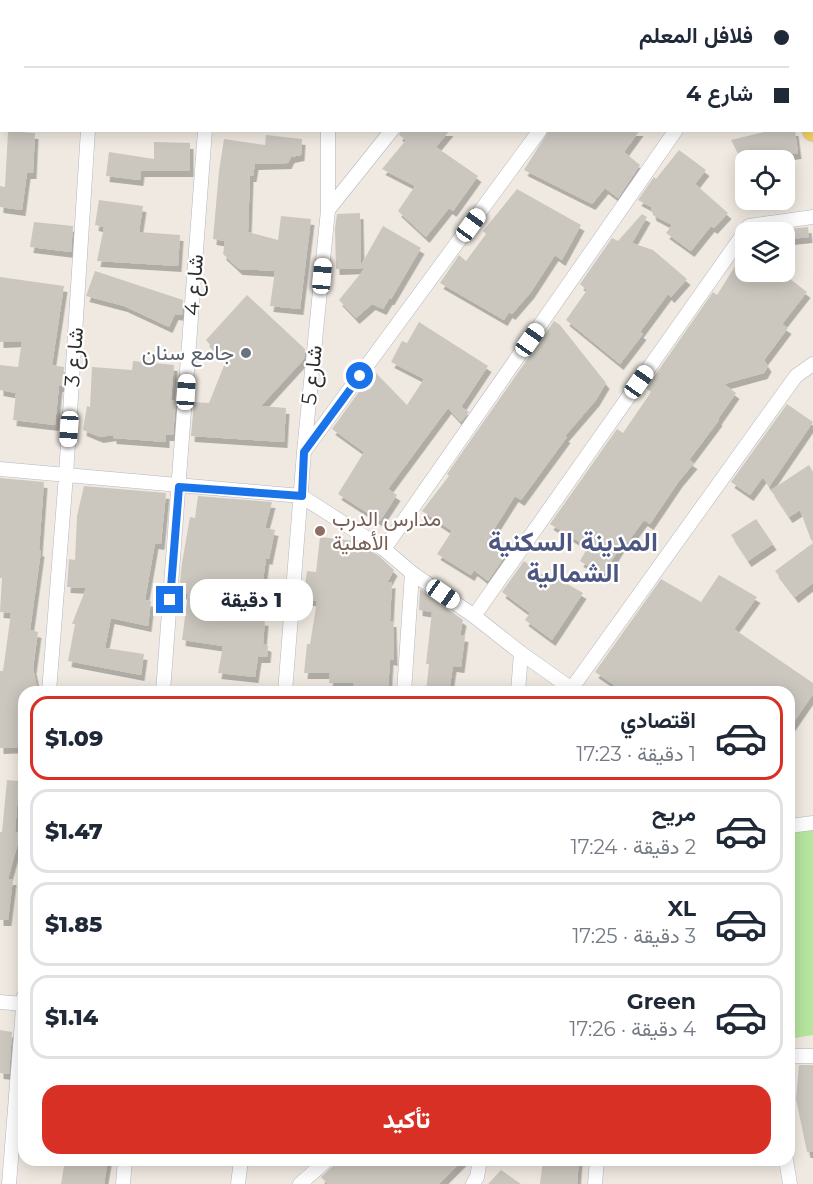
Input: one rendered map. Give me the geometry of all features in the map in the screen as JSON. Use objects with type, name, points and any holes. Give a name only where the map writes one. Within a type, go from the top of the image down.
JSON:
[{"type":"street","name":"شارع 3","points":[[49,686],[66,474],[88,132]]},
{"type":"street","name":"شارع 4","points":[[163,686],[205,132]]},
{"type":"street","name":"شارع 5","points":[[286,686],[304,452],[328,210],[328,132]]},
{"type":"street","points":[[328,210],[390,132]]},
{"type":"street","points":[[304,452],[539,132]]},
{"type":"street","points":[[384,549],[675,132]]},
{"type":"street","points":[[474,615],[748,226],[813,217]]},
{"type":"street","points":[[577,686],[796,376],[813,364]]},
{"type":"street","points":[[0,469],[179,487],[302,496],[384,549],[412,573],[474,615],[521,653],[568,686]]},
{"type":"street","points":[[404,686],[412,573]]},
{"type":"street","points":[[518,686],[521,653]]},
{"type":"street","points":[[795,826],[813,824]]},
{"type":"street","points":[[0,1002],[18,1004]]},
{"type":"street","points":[[795,1056],[813,1056]]},
{"type":"street","points":[[9,1184],[18,1076]]},
{"type":"street","points":[[123,1184],[124,1166]]},
{"type":"street","points":[[238,1184],[240,1166]]},
{"type":"street","points":[[300,1184],[320,1166]]},
{"type":"street","points":[[472,1184],[477,1178],[479,1166]]},
{"type":"street","points":[[595,1184],[596,1166]]},
{"type":"street","points":[[785,1184],[786,1166]]},
{"type":"green space","points":[[813,828],[813,1035],[795,1038],[795,830]]},
{"type":"building","points":[[8,132],[35,133],[33,173],[27,173],[22,210],[0,207],[0,186],[5,187]]},
{"type":"building","points":[[400,132],[448,132],[436,147],[478,176],[453,211],[449,208],[426,237],[398,211],[415,186],[382,169],[406,140],[399,135]]},
{"type":"building","points":[[548,132],[639,132],[624,152],[640,165],[618,198],[605,188],[592,204],[524,170]]},
{"type":"building","points":[[764,132],[795,132],[798,153],[795,153],[795,150],[736,150],[731,140]]},
{"type":"building","points":[[266,135],[302,139],[301,155],[291,157],[288,163],[255,164],[253,176],[250,176],[248,232],[278,240],[281,216],[311,219],[300,309],[270,306],[275,271],[239,269],[223,254],[225,241],[213,239],[224,139],[265,145]]},
{"type":"building","points":[[154,142],[190,143],[190,171],[141,171],[140,180],[106,176],[109,152],[154,159]]},
{"type":"building","points":[[679,150],[706,170],[695,184],[728,213],[714,228],[711,226],[691,251],[666,233],[672,225],[653,215],[651,207],[638,200],[654,177],[656,179]]},
{"type":"building","points":[[517,189],[581,225],[562,260],[555,255],[531,292],[512,314],[509,312],[504,320],[440,283],[459,255],[466,261],[486,234],[483,231]]},
{"type":"building","points":[[99,200],[143,206],[139,232],[180,235],[178,266],[97,261],[104,227],[95,225]]},
{"type":"building","points":[[360,213],[361,265],[383,226],[421,248],[383,309],[372,304],[356,318],[339,300],[365,268],[336,269],[335,228],[337,214]]},
{"type":"building","points":[[642,214],[647,217],[632,243],[653,250],[687,279],[671,297],[668,294],[640,332],[643,334],[620,364],[566,320],[587,290],[580,284],[612,238],[618,241]]},
{"type":"building","points":[[34,222],[73,226],[71,252],[30,247]]},
{"type":"building","points":[[808,227],[809,237],[795,238],[795,228]]},
{"type":"building","points":[[735,266],[735,282],[794,282],[807,292],[782,324],[788,328],[764,360],[768,366],[764,373],[724,384],[736,393],[689,460],[694,463],[650,524],[644,520],[627,543],[624,541],[603,575],[580,561],[588,547],[550,524],[617,429],[623,433],[651,392],[646,388],[713,292],[717,295]]},
{"type":"building","points":[[95,271],[183,300],[182,315],[175,314],[169,327],[124,306],[86,296]]},
{"type":"building","points":[[0,277],[64,286],[52,365],[64,367],[63,386],[59,386],[55,425],[13,420],[16,393],[0,390],[0,365],[18,367],[22,341],[0,342]]},
{"type":"building","points":[[247,295],[305,349],[304,359],[261,406],[286,408],[284,442],[191,436],[194,402],[209,403],[225,363],[206,340]]},
{"type":"building","points":[[554,321],[560,325],[606,383],[596,400],[565,436],[567,437],[521,500],[515,496],[489,537],[509,550],[488,581],[474,570],[471,575],[437,554],[452,531],[422,511],[449,476],[447,474]]},
{"type":"building","points":[[419,322],[488,366],[461,407],[469,412],[461,422],[448,408],[388,489],[397,495],[380,521],[338,494],[364,452],[332,429],[374,371],[407,405],[424,379],[391,362],[402,341],[407,343]]},
{"type":"building","points":[[133,361],[174,365],[171,400],[176,400],[173,435],[166,435],[166,442],[113,438],[113,435],[100,437],[83,430],[87,406],[90,407],[92,367],[132,370]]},
{"type":"building","points":[[787,404],[813,422],[769,487],[763,477],[750,495],[731,482]]},
{"type":"building","points":[[809,465],[813,472],[813,540],[811,540],[800,510],[789,517],[771,490]]},
{"type":"building","points":[[0,478],[44,482],[39,550],[41,551],[30,630],[38,632],[33,668],[37,686],[18,686],[18,747],[0,748],[0,671],[3,671],[11,613],[0,612],[2,578],[0,578]]},
{"type":"building","points":[[84,486],[166,493],[161,544],[155,543],[145,600],[151,601],[148,626],[111,618],[105,648],[144,654],[141,675],[68,661],[75,624],[72,624],[86,588],[67,587],[69,559],[75,560],[77,516]]},
{"type":"building","points":[[198,496],[272,502],[265,528],[275,530],[269,559],[266,558],[258,619],[265,620],[263,644],[268,646],[267,657],[258,657],[255,677],[218,673],[223,646],[182,640],[188,594],[179,593],[182,563],[190,517],[195,518]]},
{"type":"building","points":[[756,519],[773,544],[748,561],[731,535]]},
{"type":"building","points":[[320,537],[355,541],[379,556],[394,570],[387,583],[392,582],[390,621],[393,621],[394,660],[390,659],[388,686],[329,683],[330,673],[304,673],[307,644],[310,644],[317,601],[303,599],[307,571],[316,572]]},
{"type":"building","points":[[813,543],[813,583],[795,597],[775,571]]},
{"type":"building","points":[[524,561],[549,580],[552,575],[583,593],[552,640],[525,620],[530,613],[502,592]]},
{"type":"building","points":[[719,575],[757,597],[734,629],[813,683],[813,694],[795,720],[795,686],[615,686],[595,672],[661,579],[701,602]]},
{"type":"building","points":[[420,589],[463,620],[460,635],[465,636],[461,667],[453,666],[450,686],[427,686],[429,664],[426,664],[432,612],[419,610]]},
{"type":"building","points":[[7,780],[18,781],[15,832],[18,832],[18,843],[8,879],[13,879],[8,920],[0,920],[0,832],[2,832]]},
{"type":"building","points":[[0,1030],[12,1032],[9,1074],[0,1073]]},
{"type":"building","points":[[799,1065],[813,1065],[813,1152],[807,1152],[796,1099]]},
{"type":"building","points":[[64,1166],[107,1166],[104,1184],[61,1184]]},
{"type":"building","points":[[333,1166],[457,1166],[439,1184],[328,1184],[321,1177]]},
{"type":"building","points":[[542,1166],[578,1166],[577,1184],[540,1184]]},
{"type":"building","points":[[501,1170],[521,1184],[488,1184]]},
{"type":"place","name":"جامع سنان","points":[[246,353]]},
{"type":"place","name":"مدارس الدرب الأهلية","points":[[320,531]]},
{"type":"district","name":"المدينة السكنية الشمالية","points":[[573,558]]},
{"type":"route","points":[[170,600],[179,487],[302,496],[304,452],[360,376]]}]
